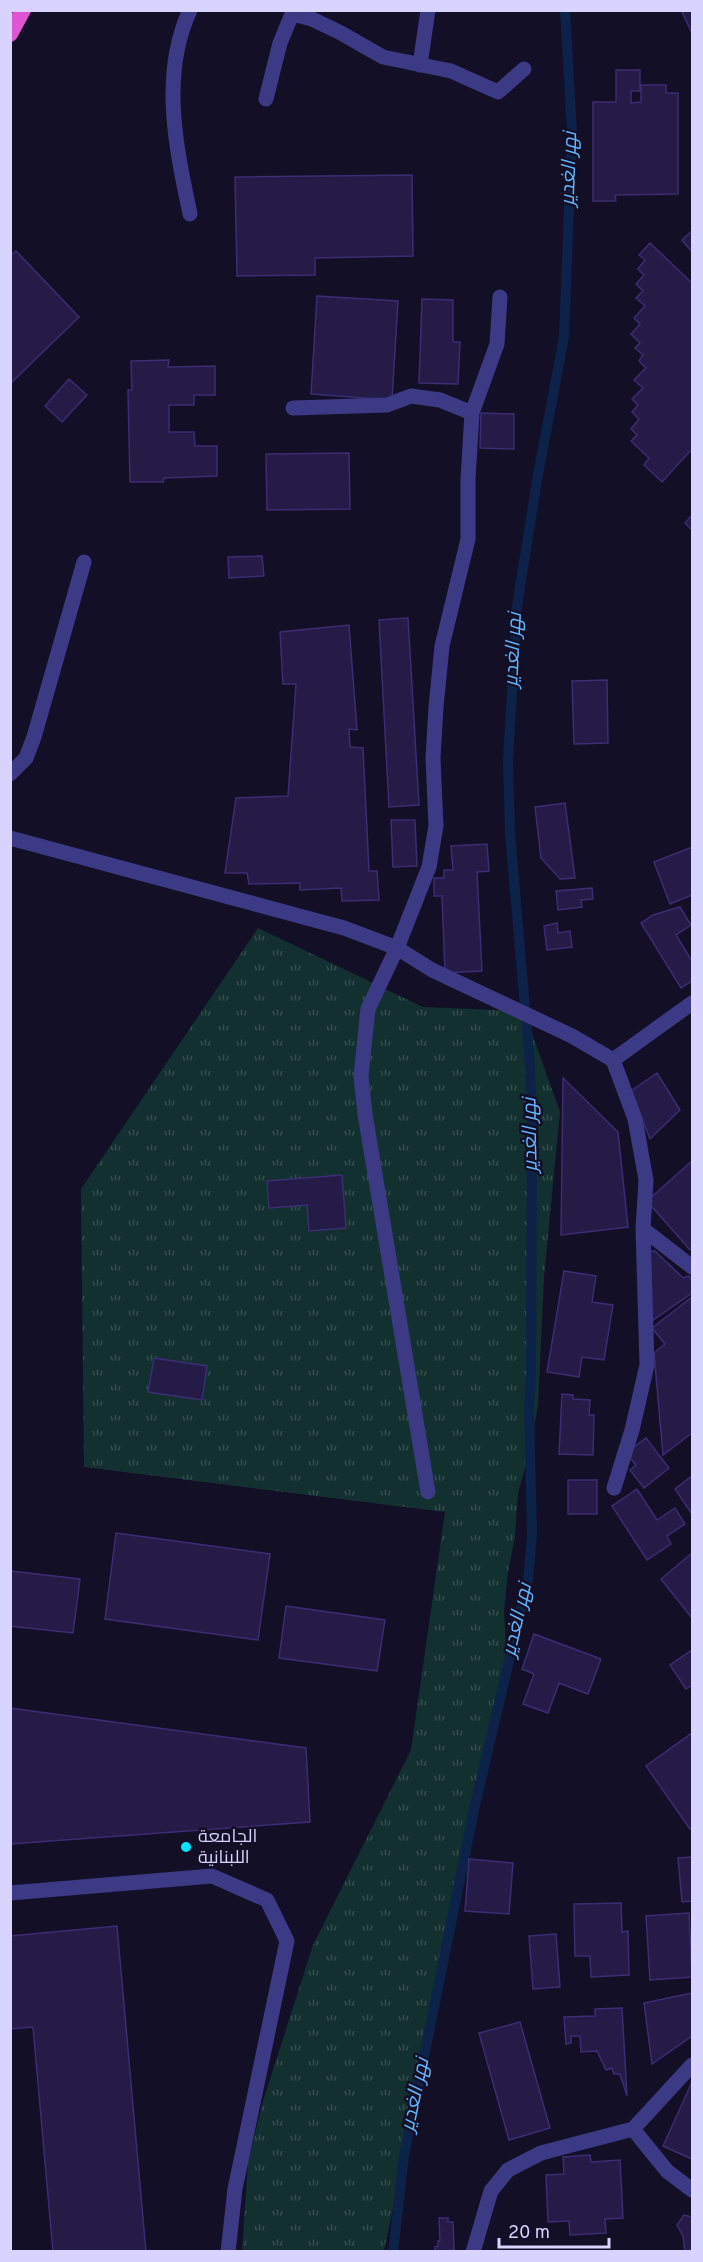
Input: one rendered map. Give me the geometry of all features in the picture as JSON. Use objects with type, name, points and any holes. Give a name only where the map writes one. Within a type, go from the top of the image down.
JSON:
[{"type":"highway","points":[[10,34],[23,10]]},
{"type":"street","points":[[190,10],[181,30],[172,90],[178,156],[190,214]]},
{"type":"street","points":[[420,65],[428,10]]},
{"type":"street","points":[[266,99],[280,43],[292,14],[312,19],[383,57],[451,71],[498,92],[524,69]]},
{"type":"street","points":[[428,1492],[365,1114],[361,1076],[368,1009],[397,948],[429,867],[436,826],[433,758],[442,646],[468,539],[468,479],[472,413],[497,344],[500,297]]},
{"type":"street","points":[[293,408],[387,405],[411,396],[440,400],[472,413]]},
{"type":"street","points":[[10,774],[26,758],[34,736],[84,562]]},
{"type":"street","points":[[10,838],[344,928],[397,948],[432,970],[502,1005],[572,1036],[613,1060],[634,1119],[646,1180],[643,1229],[647,1365],[632,1430],[614,1488]]},
{"type":"street","points":[[613,1060],[693,1003]]},
{"type":"street","points":[[643,1229],[693,1267]]},
{"type":"street","points":[[10,1893],[212,1876],[267,1900],[287,1941],[235,2189],[228,2252]]},
{"type":"street","points":[[473,2252],[491,2191],[508,2170],[541,2153],[633,2130],[693,2065]]},
{"type":"street","points":[[633,2130],[667,2171],[693,2190]]},
{"type":"green space","points":[[258,928],[423,1007],[524,1011],[560,1112],[544,1277],[538,1406],[529,1454],[518,1493],[515,1536],[504,1611],[506,1646],[503,1682],[384,2251],[242,2251],[248,2162],[263,2101],[313,1945],[411,1750],[445,1512],[84,1467],[81,1189]]},
{"type":"building","points":[[681,10],[692,10],[692,33]]},
{"type":"building","points":[[616,70],[640,70],[640,91],[631,91],[631,103],[641,102],[641,85],[666,85],[666,93],[678,93],[678,194],[615,195],[616,201],[593,201],[593,102],[616,102]]},
{"type":"building","points":[[412,175],[413,256],[315,258],[315,275],[237,276],[235,177]]},
{"type":"building","points":[[692,231],[692,252],[682,240]]},
{"type":"building","points":[[650,243],[692,283],[692,449],[662,482],[644,465],[649,458],[631,441],[637,435],[631,429],[639,419],[632,412],[638,405],[632,399],[643,388],[634,380],[646,368],[639,361],[643,355],[635,348],[640,343],[631,334],[640,324],[634,318],[645,306],[636,298],[643,291],[636,284],[644,275],[638,269],[645,260],[639,255]]},
{"type":"building","points":[[16,251],[79,317],[10,384],[10,256]]},
{"type":"building","points":[[317,296],[398,301],[392,400],[311,394]]},
{"type":"building","points":[[422,299],[453,300],[453,342],[460,342],[458,384],[419,383]]},
{"type":"building","points":[[169,360],[168,367],[215,366],[215,395],[194,395],[194,405],[169,405],[169,432],[194,432],[195,446],[217,446],[217,476],[164,478],[163,482],[130,482],[128,390],[132,390],[131,361]]},
{"type":"building","points":[[69,379],[87,395],[62,422],[45,406]]},
{"type":"building","points":[[481,413],[514,414],[514,449],[480,448]]},
{"type":"building","points":[[349,453],[350,509],[267,510],[266,454]]},
{"type":"building","points":[[692,515],[692,530],[685,523]]},
{"type":"building","points":[[262,556],[264,576],[229,578],[228,557]]},
{"type":"building","points":[[408,618],[419,805],[389,807],[379,620]]},
{"type":"building","points":[[349,625],[357,730],[349,729],[350,747],[363,748],[369,871],[377,871],[379,900],[342,901],[341,888],[300,890],[300,883],[249,884],[247,873],[225,873],[236,798],[288,796],[296,684],[283,684],[280,632]]},
{"type":"building","points":[[607,680],[608,743],[574,744],[572,681]]},
{"type":"building","points":[[565,803],[575,878],[560,879],[541,858],[535,807]]},
{"type":"building","points":[[391,820],[415,820],[417,866],[393,867]]},
{"type":"building","points":[[487,844],[489,871],[477,872],[482,971],[445,973],[442,896],[434,896],[434,878],[444,878],[444,870],[453,870],[451,846]]},
{"type":"building","points":[[692,847],[692,895],[670,904],[654,862]]},
{"type":"building","points":[[592,888],[593,899],[581,900],[582,907],[558,910],[556,891]]},
{"type":"building","points":[[680,907],[691,925],[676,935],[692,961],[692,981],[681,988],[641,923],[653,915]]},
{"type":"building","points":[[557,923],[558,933],[570,931],[572,947],[547,950],[544,926]]},
{"type":"building","points":[[657,1073],[680,1110],[650,1139],[631,1091]]},
{"type":"building","points":[[563,1078],[618,1132],[628,1227],[561,1235]]},
{"type":"building","points":[[692,1161],[692,1248],[690,1250],[647,1201]]},
{"type":"building","points":[[342,1175],[346,1228],[309,1231],[307,1205],[269,1208],[267,1181]]},
{"type":"building","points":[[655,1251],[683,1278],[689,1276],[692,1280],[692,1293],[650,1322],[647,1252]]},
{"type":"building","points":[[564,1271],[596,1276],[592,1302],[613,1305],[604,1360],[582,1357],[579,1377],[547,1372]]},
{"type":"building","points":[[692,1297],[692,1433],[663,1455],[654,1353],[665,1344],[652,1328]]},
{"type":"building","points":[[154,1358],[207,1366],[202,1400],[148,1392]]},
{"type":"building","points":[[562,1394],[573,1395],[573,1399],[590,1400],[589,1415],[594,1415],[593,1455],[559,1454]]},
{"type":"building","points":[[646,1438],[669,1468],[644,1488],[630,1470],[636,1465],[626,1453]]},
{"type":"building","points":[[692,1476],[692,1514],[675,1489]]},
{"type":"building","points":[[568,1480],[597,1480],[597,1514],[568,1514]]},
{"type":"building","points":[[637,1489],[657,1520],[675,1508],[685,1524],[667,1536],[671,1544],[647,1560],[612,1506]]},
{"type":"building","points":[[116,1533],[270,1554],[258,1640],[105,1619]]},
{"type":"building","points":[[692,1553],[692,1618],[661,1579]]},
{"type":"building","points":[[10,1571],[80,1579],[73,1633],[10,1626]]},
{"type":"building","points":[[286,1606],[385,1620],[377,1671],[279,1658]]},
{"type":"building","points":[[534,1634],[601,1659],[588,1694],[559,1683],[548,1713],[523,1704],[534,1674],[522,1669]]},
{"type":"building","points":[[692,1650],[692,1685],[686,1689],[670,1665]]},
{"type":"building","points":[[10,1708],[306,1748],[310,1822],[10,1844]]},
{"type":"building","points":[[692,1733],[692,1827],[690,1829],[646,1766]]},
{"type":"building","points":[[692,1857],[692,1901],[682,1902],[678,1858]]},
{"type":"building","points":[[469,1859],[513,1863],[509,1914],[465,1911]]},
{"type":"building","points":[[621,1903],[622,1932],[628,1931],[629,1975],[591,1977],[590,1956],[575,1956],[574,1904]]},
{"type":"building","points":[[689,1913],[692,1977],[650,1980],[646,1916]]},
{"type":"building","points":[[117,1926],[146,2252],[53,2252],[33,2027],[10,2029],[10,1936]]},
{"type":"building","points":[[556,1934],[560,1987],[533,1989],[529,1936]]},
{"type":"building","points":[[692,1993],[692,2036],[652,2064],[644,2003]]},
{"type":"building","points":[[622,2008],[627,2096],[620,2074],[614,2074],[612,2068],[606,2070],[597,2051],[581,2052],[580,2036],[571,2036],[571,2043],[566,2044],[564,2017],[595,2016],[595,2009]]},
{"type":"building","points":[[520,2022],[550,2128],[509,2140],[479,2033]]},
{"type":"building","points":[[692,2082],[692,2159],[663,2146]]},
{"type":"building","points":[[590,2155],[591,2162],[620,2160],[623,2218],[605,2219],[606,2233],[570,2235],[569,2221],[548,2222],[546,2175],[564,2174],[563,2157]]},
{"type":"building","points":[[684,2215],[692,2217],[692,2252],[685,2252],[683,2236],[677,2225]]},
{"type":"building","points":[[439,2218],[448,2218],[448,2222],[453,2222],[454,2250],[435,2252],[435,2247],[440,2241]]},
{"type":"waterway","name":"نهر الغدير","points":[[393,2252],[404,2156],[474,1810],[528,1580],[532,1536],[529,1407],[532,1125],[530,1066],[510,833],[508,760],[517,606],[537,480],[564,337],[572,132],[565,10]]},
{"type":"place","name":"الجامعة اللبنانية","points":[[186,1847]]}]
